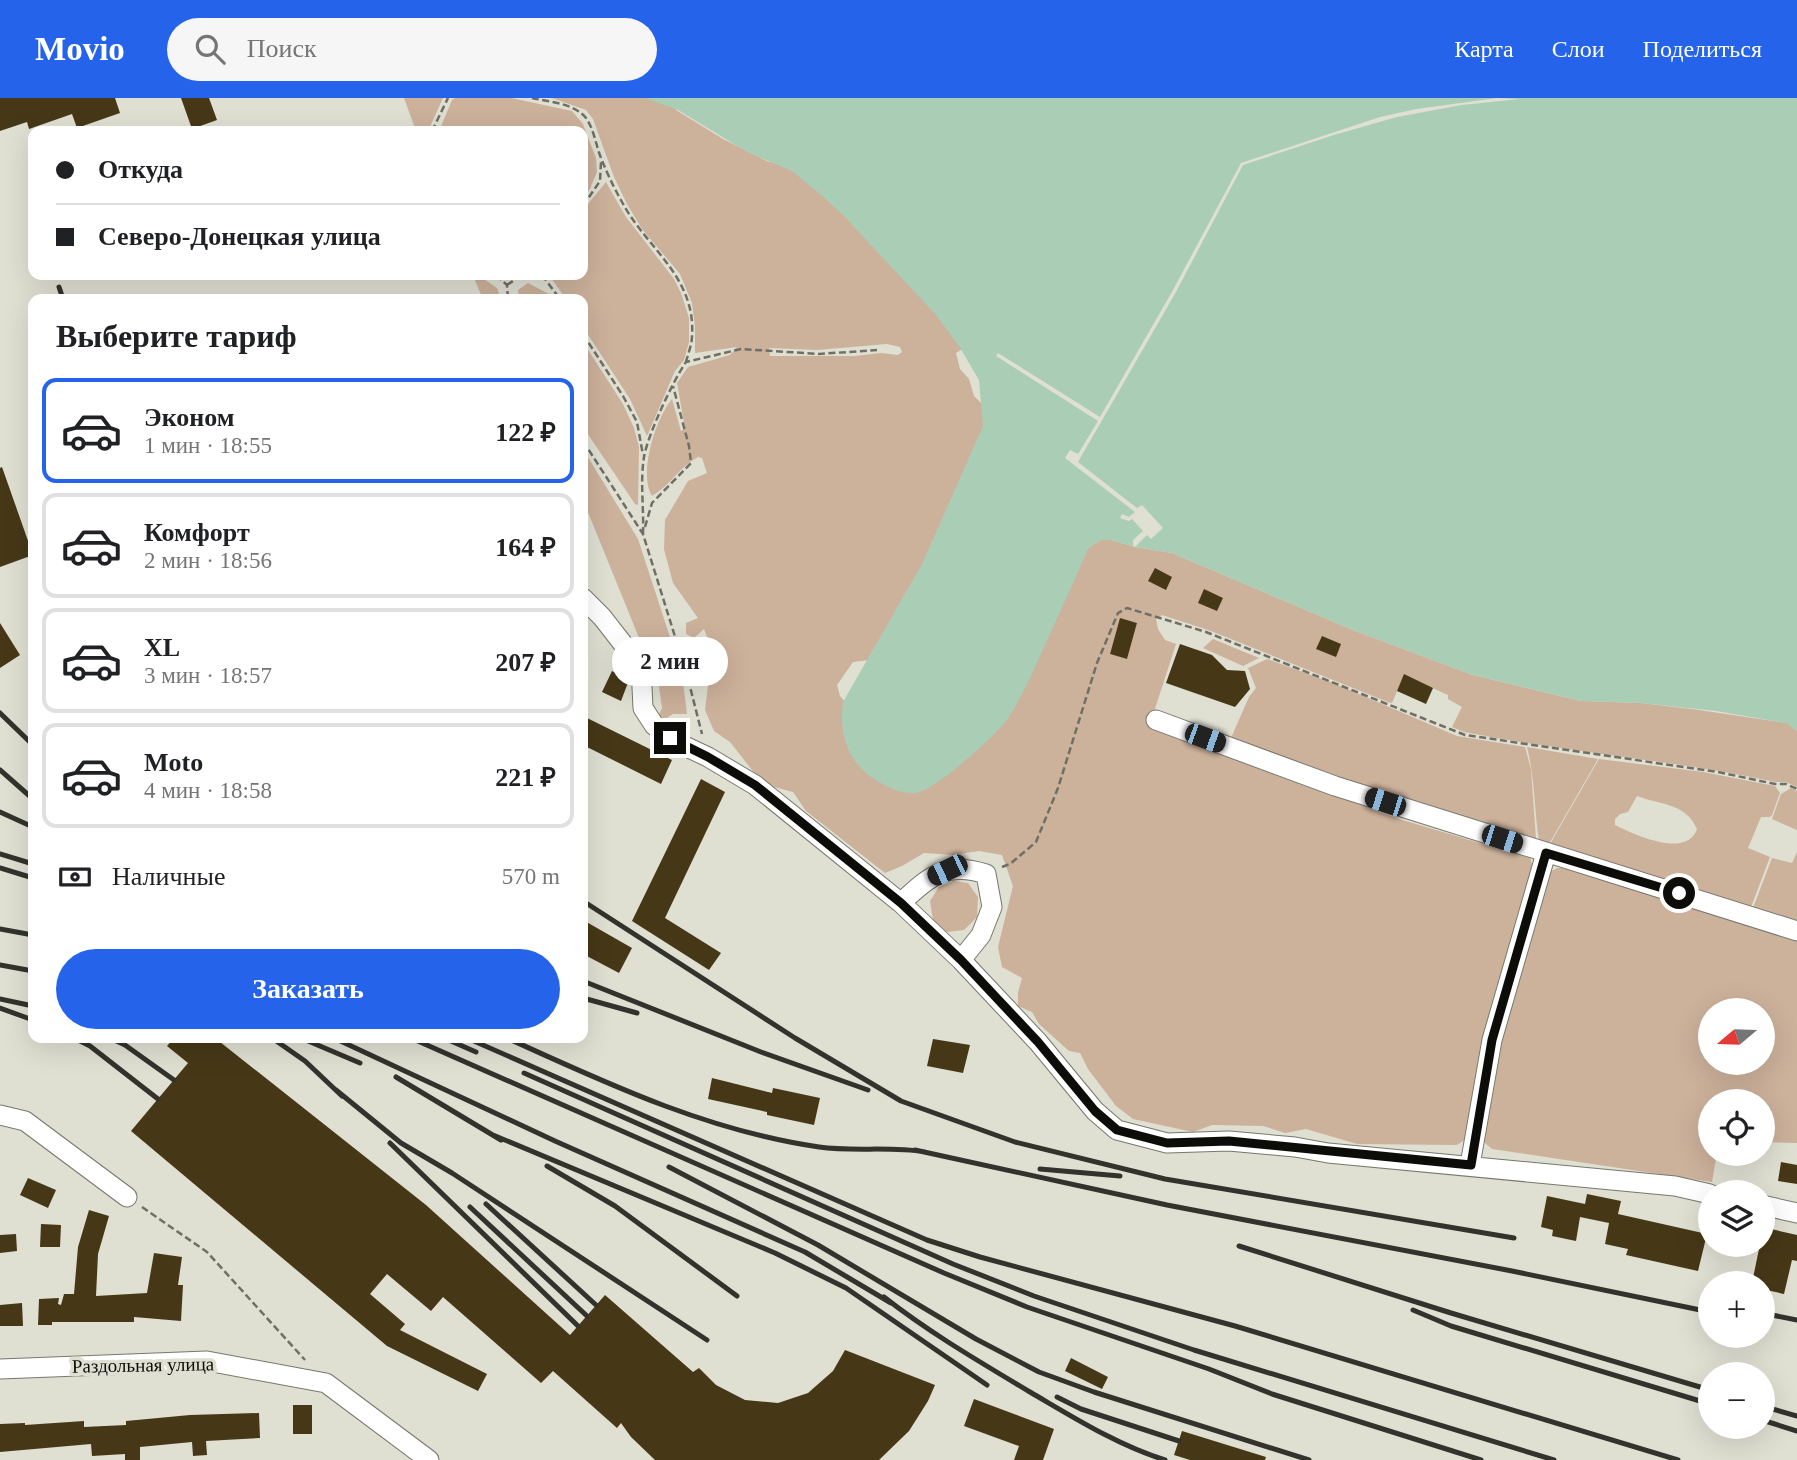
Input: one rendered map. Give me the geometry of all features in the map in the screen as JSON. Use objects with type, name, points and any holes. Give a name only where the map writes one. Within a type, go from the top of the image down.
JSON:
[{"type":"street","points":[[588,603],[641,667],[643,708],[654,725],[670,738],[755,785],[901,903],[961,960],[1038,1042],[1095,1111],[1117,1130],[1167,1143],[1229,1141],[1675,1186],[1698,1191]]},
{"type":"street","points":[[1156,720],[1335,786],[1797,931]]},
{"type":"street","points":[[1471,1165],[1492,1040],[1546,853]]},
{"type":"street","points":[[901,903],[925,880],[947,870],[970,869],[986,874],[992,907],[981,935],[961,960]]},
{"type":"street","points":[[0,1115],[25,1121],[127,1197]]},
{"type":"street","points":[[1775,1208],[1797,1213]]},
{"type":"street","name":"Раздольная улица","points":[[0,1369],[207,1361],[326,1383]]},
{"type":"street","points":[[326,1383],[429,1460]]},
{"type":"path","points":[[434,126],[448,98]]},
{"type":"path","points":[[532,98],[575,108],[587,119],[601,158],[624,205],[641,233],[676,272],[684,289],[691,314],[692,336],[686,362],[650,437],[644,458]]},
{"type":"path","points":[[588,199],[600,181],[601,158]]},
{"type":"path","points":[[502,280],[507,285],[508,294]]},
{"type":"path","points":[[507,285],[514,280]]},
{"type":"path","points":[[588,342],[623,396],[636,422],[644,458],[643,534]]},
{"type":"path","points":[[686,362],[741,349],[819,354],[877,350]]},
{"type":"path","points":[[643,534],[652,503],[691,463],[673,386]]},
{"type":"path","points":[[588,450],[643,534],[687,675],[708,757]]},
{"type":"path","points":[[986,874],[1010,863],[1036,842],[1058,788],[1097,663],[1118,613],[1127,608],[1206,632],[1465,735],[1706,770],[1774,785],[1786,784],[1797,789]]},
{"type":"path","points":[[127,1197],[207,1252],[326,1383]]},
{"type":"shaded area","points":[[404,98],[443,98],[430,126],[414,126]]},
{"type":"shaded area","points":[[511,98],[572,111],[584,126],[441,126],[452,100]]},
{"type":"shaded area","points":[[552,98],[678,98],[676,110],[723,139],[769,162],[775,157],[789,155],[970,344],[956,353],[960,369],[969,379],[974,396],[987,409],[986,438],[955,507],[869,660],[853,662],[837,685],[840,696],[850,708],[1053,604],[1088,548],[1101,540],[1111,540],[1172,553],[1353,630],[1473,675],[1581,701],[1641,703],[1787,723],[1797,731],[1797,787],[1786,782],[1464,732],[1452,727],[1462,707],[1448,699],[1448,695],[1404,675],[1392,703],[1211,631],[1162,615],[1156,619],[1158,629],[1165,640],[1176,644],[1149,727],[1399,819],[1530,858],[1533,867],[1497,987],[1466,1139],[1457,1145],[1357,1144],[1306,1129],[1285,1133],[1263,1126],[1212,1125],[1193,1132],[1133,1119],[1116,1106],[1088,1069],[1080,1053],[1069,1051],[1039,1024],[1032,1012],[1018,1006],[1022,978],[1002,967],[998,947],[1013,886],[1002,855],[979,851],[953,855],[924,853],[885,873],[806,811],[793,792],[763,784],[730,742],[714,731],[705,710],[708,686],[716,659],[704,629],[694,638],[686,634],[686,623],[698,618],[673,583],[664,549],[665,520],[688,481],[707,473],[702,458],[698,457],[652,496],[647,474],[655,432],[672,399],[681,431],[685,428],[677,383],[688,367],[730,355],[737,347],[695,353],[692,303],[680,274],[642,229],[627,204],[593,119],[586,110]],"holes":[[[887,344],[900,347],[902,352],[898,355],[881,353],[855,356],[770,356],[769,348],[817,350]],[[1120,619],[1137,623],[1127,659],[1110,654]]]},
{"type":"shaded area","points":[[645,98],[1797,98],[1797,731],[1786,723],[1716,711],[1641,703],[1581,701],[1473,675],[1353,630],[1172,553],[1101,540],[1088,548],[1028,682],[1003,725],[965,761],[924,790],[904,792],[881,783],[862,770],[850,753],[842,723],[843,702],[922,564],[983,426],[979,380],[936,315],[820,194],[792,171],[747,152],[678,110]]},
{"type":"shaded area","points":[[588,137],[596,158],[597,172],[588,192]]},
{"type":"shaded area","points":[[606,182],[626,217],[674,279],[689,318],[689,342],[684,360],[675,371],[647,436],[630,399],[588,335],[588,294],[562,294],[553,280],[588,280],[588,204]]},
{"type":"shaded area","points":[[475,280],[485,280],[497,288],[499,294],[481,294]]},
{"type":"shaded area","points":[[528,283],[549,294],[518,294],[518,290]]},
{"type":"shaded area","points":[[588,350],[623,404],[634,428],[639,447],[638,505],[588,434]]},
{"type":"shaded area","points":[[588,457],[638,539],[682,674],[687,714],[673,714],[664,720],[658,717],[662,708],[659,687],[588,512]]},
{"type":"shaded area","points":[[1213,639],[1259,658],[1243,666],[1203,648]]},
{"type":"shaded area","points":[[1267,659],[1333,683],[1457,736],[1525,747],[1531,769],[1536,839],[1378,791],[1231,738],[1249,697],[1256,688],[1248,668]]},
{"type":"shaded area","points":[[1527,747],[1598,759],[1549,844],[1539,840]]},
{"type":"shaded area","points":[[1599,759],[1703,772],[1775,786],[1780,793],[1772,815],[1761,817],[1748,848],[1770,857],[1751,907],[1550,844]],"holes":[[[1637,796],[1680,810],[1692,820],[1697,829],[1691,838],[1672,844],[1647,839],[1615,825],[1615,819],[1628,812]]]},
{"type":"shaded area","points":[[1791,788],[1797,791],[1797,830],[1772,819],[1781,794]]},
{"type":"shaded area","points":[[1797,852],[1797,923],[1753,908],[1772,858],[1792,863]]},
{"type":"shaded area","points":[[1558,868],[1570,868],[1797,937],[1797,1143],[1775,1142],[1775,1089],[1698,1089],[1698,1166],[1715,1166],[1712,1180],[1492,1149],[1484,1142],[1496,1055],[1549,872]]},
{"type":"shaded area","points":[[954,881],[968,883],[978,897],[977,917],[964,930],[947,932],[933,920],[930,901],[939,887]]},
{"type":"pier","points":[[1497,98],[1520,99],[1462,105],[1397,117],[1243,165],[1176,292],[1078,462],[1137,508],[1142,505],[1163,528],[1151,539],[1147,535],[1133,546],[1133,540],[1143,531],[1132,519],[1129,521],[1120,518],[1122,514],[1129,517],[1135,512],[1065,458],[1070,450],[1078,454],[1098,421],[996,356],[998,353],[1100,417],[1173,290],[1241,163],[1380,117],[1416,109]]},
{"type":"building","points":[[0,98],[115,98],[120,113],[83,126],[76,126],[72,114],[38,126],[28,126],[27,122],[0,131]]},
{"type":"building","points":[[181,98],[209,98],[217,120],[200,126],[191,126]]},
{"type":"building","points":[[2,467],[28,541],[28,557],[0,567]]},
{"type":"building","points":[[1155,568],[1172,577],[1166,590],[1148,581]]},
{"type":"building","points":[[1204,589],[1223,598],[1217,611],[1198,603]]},
{"type":"building","points":[[1120,618],[1137,623],[1127,659],[1110,654]]},
{"type":"building","points":[[0,623],[20,655],[0,668]]},
{"type":"building","points":[[1322,636],[1341,644],[1336,657],[1316,649]]},
{"type":"building","points":[[1180,644],[1212,655],[1227,670],[1245,671],[1250,689],[1235,707],[1166,683]]},
{"type":"building","points":[[612,671],[629,680],[621,701],[602,692]]},
{"type":"building","points":[[1404,674],[1433,688],[1426,704],[1397,691]]},
{"type":"building","points":[[588,718],[672,760],[661,784],[588,748]]},
{"type":"building","points":[[701,779],[725,792],[665,918],[721,953],[709,970],[632,921]]},
{"type":"building","points":[[588,923],[632,948],[619,973],[588,957]]},
{"type":"building","points":[[933,1039],[970,1045],[963,1073],[927,1066]]},
{"type":"building","points":[[170,1043],[221,1043],[426,1205],[570,1335],[605,1295],[693,1372],[699,1368],[716,1385],[745,1400],[778,1403],[808,1393],[833,1371],[845,1350],[935,1385],[928,1401],[909,1431],[879,1460],[655,1460],[631,1437],[621,1423],[617,1428],[553,1371],[541,1383],[443,1297],[431,1311],[387,1274],[370,1294],[405,1324],[400,1330],[487,1374],[478,1391],[387,1346],[131,1131],[188,1063],[167,1046]]},
{"type":"building","points":[[712,1078],[772,1093],[773,1088],[820,1098],[814,1125],[708,1099]]},
{"type":"building","points":[[1781,1162],[1797,1165],[1797,1184],[1778,1181]]},
{"type":"building","points":[[28,1178],[56,1190],[48,1208],[20,1195]]},
{"type":"building","points":[[1587,1194],[1621,1201],[1618,1214],[1698,1232],[1698,1257],[1701,1257],[1698,1271],[1626,1255],[1628,1249],[1605,1244],[1609,1223],[1580,1217],[1576,1241],[1552,1236],[1553,1230],[1541,1227],[1547,1196],[1585,1204]]},
{"type":"building","points":[[89,1210],[109,1216],[98,1254],[96,1296],[147,1293],[154,1253],[182,1257],[178,1285],[183,1285],[181,1321],[134,1317],[134,1322],[52,1322],[52,1325],[38,1325],[39,1299],[59,1298],[58,1304],[61,1305],[64,1294],[74,1294],[78,1247]]},
{"type":"building","points":[[41,1224],[61,1225],[60,1247],[40,1247]]},
{"type":"building","points":[[1775,1230],[1797,1235],[1797,1261],[1792,1260],[1784,1294],[1775,1292],[1775,1271],[1754,1271],[1757,1257],[1775,1257]]},
{"type":"building","points":[[16,1234],[17,1251],[0,1253],[0,1235]]},
{"type":"building","points":[[22,1303],[23,1326],[0,1326],[0,1305]]},
{"type":"building","points":[[1071,1358],[1108,1377],[1102,1389],[1065,1371]]},
{"type":"building","points":[[974,1399],[1054,1429],[1043,1460],[1014,1460],[1019,1446],[964,1426]]},
{"type":"building","points":[[293,1405],[312,1405],[312,1434],[293,1434]]},
{"type":"building","points":[[259,1413],[260,1438],[206,1441],[207,1455],[193,1456],[192,1442],[140,1447],[140,1460],[125,1460],[125,1454],[92,1456],[91,1444],[0,1452],[0,1424],[84,1421],[84,1427],[126,1425],[126,1421],[190,1415]]},
{"type":"building","points":[[1182,1431],[1266,1457],[1265,1460],[1190,1460],[1174,1455]]},
{"type":"railway","points":[[59,287],[61,294]]},
{"type":"railway","points":[[0,713],[28,740]]},
{"type":"railway","points":[[0,770],[28,795]]},
{"type":"railway","points":[[0,812],[28,825]]},
{"type":"railway","points":[[0,854],[28,862]]},
{"type":"railway","points":[[0,868],[28,876]]},
{"type":"railway","points":[[588,904],[795,1038],[901,1101],[1015,1142],[1165,1179],[1514,1238]]},
{"type":"railway","points":[[0,929],[28,934]]},
{"type":"railway","points":[[0,965],[28,970]]},
{"type":"railway","points":[[588,983],[761,1052],[868,1090]]},
{"type":"railway","points":[[0,999],[28,1005]]},
{"type":"railway","points":[[588,999],[637,1013]]},
{"type":"railway","points":[[0,1008],[28,1018]]},
{"type":"railway","points":[[84,1043],[158,1099]]},
{"type":"railway","points":[[121,1043],[174,1080]]},
{"type":"railway","points":[[279,1043],[305,1061],[342,1096]]},
{"type":"railway","points":[[313,1043],[360,1063]]},
{"type":"railway","points":[[345,1043],[555,1141],[805,1252],[891,1303]]},
{"type":"railway","points":[[422,1043],[1027,1307],[1209,1369],[1272,1394],[1481,1460]]},
{"type":"railway","points":[[455,1043],[476,1052]]},
{"type":"railway","points":[[478,1043],[927,1240],[980,1257],[1235,1326],[1678,1460]]},
{"type":"railway","points":[[518,1043],[659,1104],[738,1130],[819,1147],[925,1152]]},
{"type":"railway","points":[[524,1073],[953,1264],[1034,1296],[1194,1350],[1554,1460]]},
{"type":"railway","points":[[396,1077],[501,1140]]},
{"type":"railway","points":[[336,1090],[401,1143],[452,1173],[707,1340]]},
{"type":"railway","points":[[493,1135],[775,1253],[846,1288],[987,1385]]},
{"type":"railway","points":[[390,1143],[578,1326]]},
{"type":"railway","points":[[915,1150],[1167,1205],[1698,1310]]},
{"type":"railway","points":[[547,1166],[615,1206],[737,1296]]},
{"type":"railway","points":[[669,1167],[818,1245],[976,1339],[1039,1372],[1309,1460]]},
{"type":"railway","points":[[1040,1169],[1120,1176]]},
{"type":"railway","points":[[486,1204],[596,1305]]},
{"type":"railway","points":[[470,1207],[587,1316]]},
{"type":"railway","points":[[1239,1246],[1698,1386]]},
{"type":"railway","points":[[884,1297],[956,1347],[1062,1411],[1113,1438],[1165,1460]]},
{"type":"railway","points":[[1413,1310],[1451,1326],[1698,1400]]},
{"type":"railway","points":[[1775,1316],[1797,1320]]},
{"type":"railway","points":[[1057,1397],[1081,1409],[1179,1441]]},
{"type":"railway","points":[[1775,1410],[1797,1416]]},
{"type":"railway","points":[[1775,1424],[1797,1431]]},
{"type":"route","points":[[670,738],[755,785],[901,903],[961,960],[1038,1042],[1095,1111],[1117,1130],[1167,1143],[1229,1141],[1295,1146],[1328,1153],[1471,1165],[1492,1040],[1546,853],[1679,893]]}]
